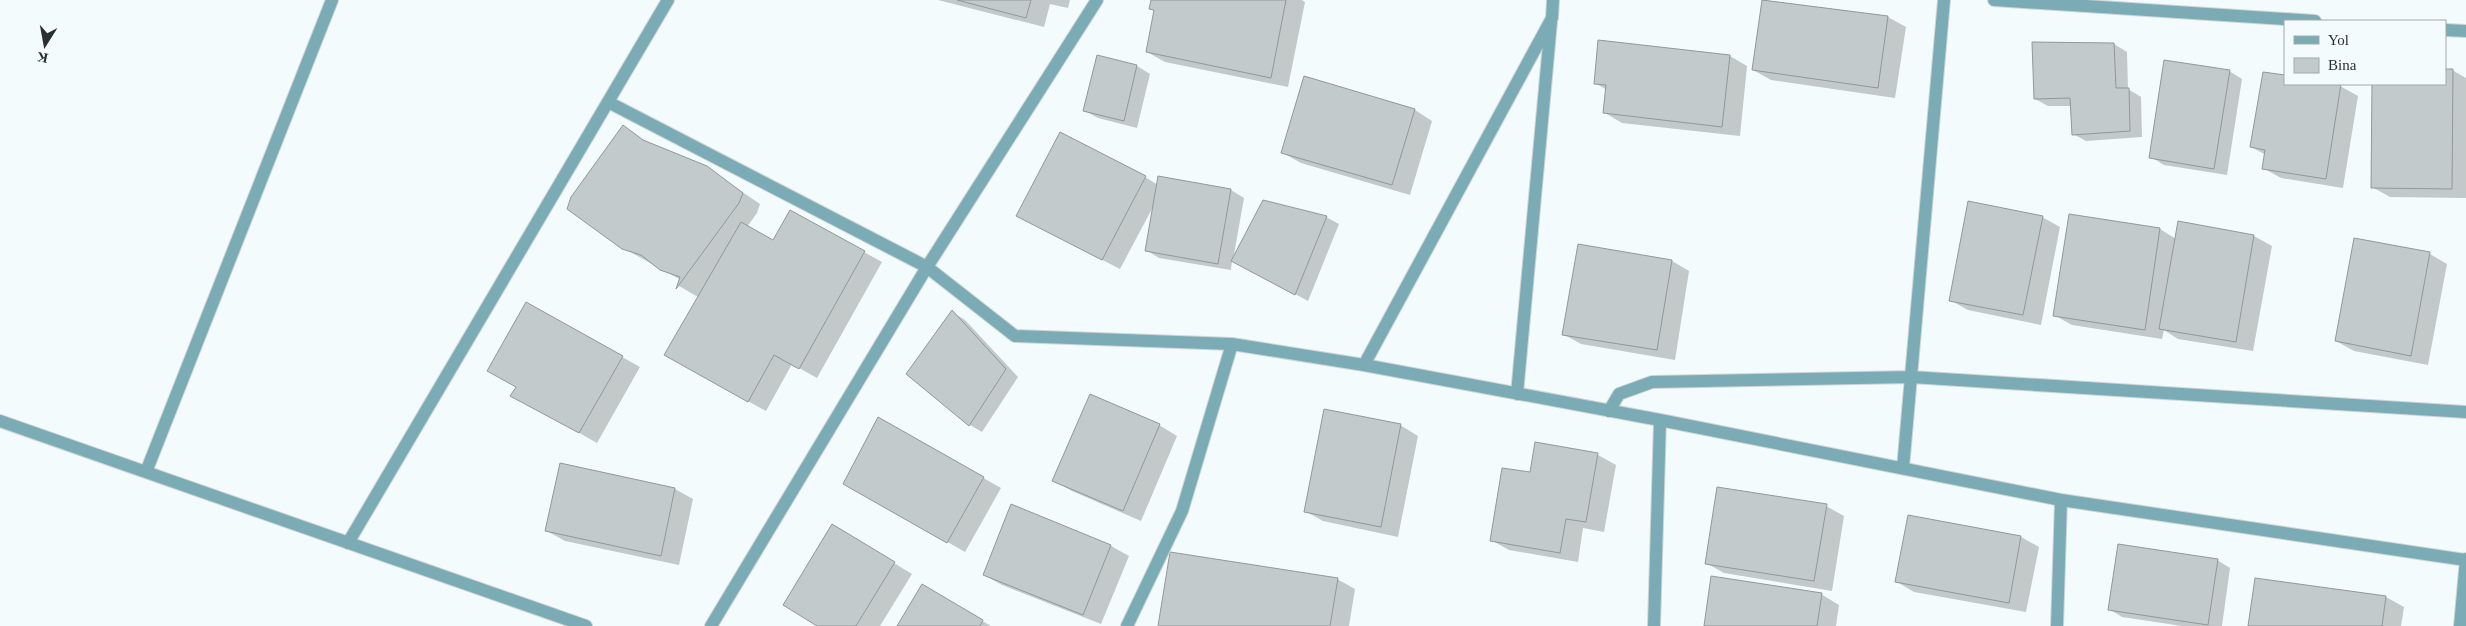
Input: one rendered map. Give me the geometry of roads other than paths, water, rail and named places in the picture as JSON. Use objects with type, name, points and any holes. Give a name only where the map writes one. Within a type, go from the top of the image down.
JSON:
[{"type":"street","points":[[146,472],[332,0]]},
{"type":"street","points":[[348,543],[668,0]]},
{"type":"street","points":[[711,626],[927,267],[1097,0]]},
{"type":"street","points":[[1517,394],[1553,0]]},
{"type":"street","points":[[1903,468],[1944,0]]},
{"type":"street","points":[[1994,0],[2301,20]]},
{"type":"street","points":[[1364,366],[1552,18]]},
{"type":"street","points":[[2446,30],[2466,31]]},
{"type":"street","points":[[608,102],[927,267],[1015,336],[1232,344],[1660,420],[2061,500],[2466,559],[2460,626]]},
{"type":"street","points":[[1127,626],[1182,510],[1232,344]]},
{"type":"street","points":[[1609,411],[1619,394],[1652,382],[1911,377],[2466,412]]},
{"type":"street","points":[[1654,626],[1660,420]]},
{"type":"street","points":[[0,421],[586,626]]},
{"type":"street","points":[[2057,626],[2061,500]]}]
